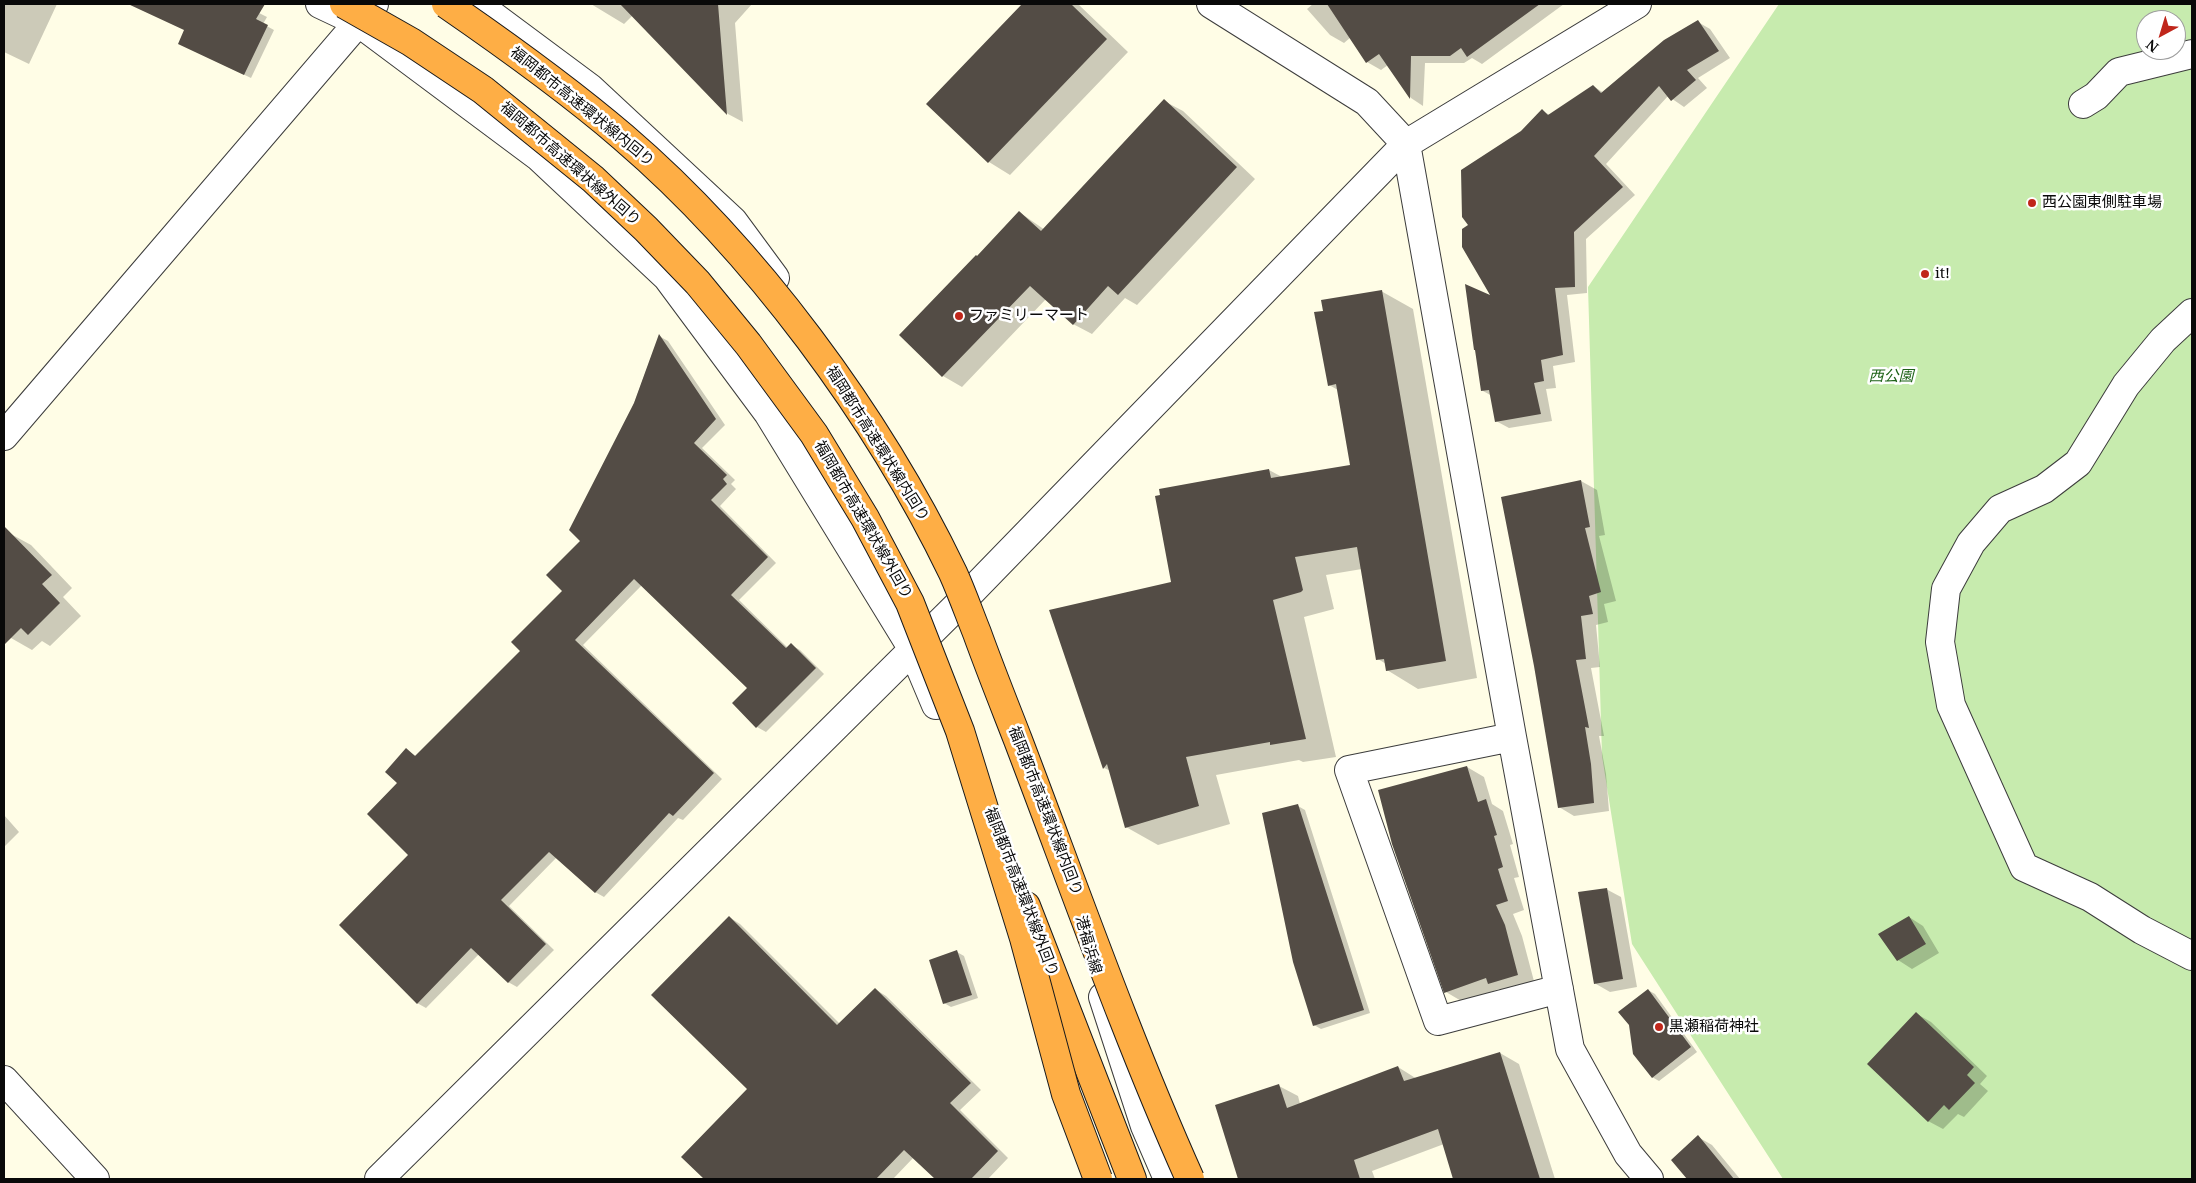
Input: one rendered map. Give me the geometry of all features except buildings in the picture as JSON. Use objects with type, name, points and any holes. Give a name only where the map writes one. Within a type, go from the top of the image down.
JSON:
[{"type":"highway","name":"福岡都市高速環状線内回り","points":[[446,4],[511,48],[574,96],[626,139],[682,192],[735,249],[789,313],[853,400],[898,471],[913,495],[955,576],[1140,1062],[1190,1179]]},
{"type":"highway","name":"福岡都市高速環状線外回り","points":[[358,10],[412,42],[490,96],[593,179],[646,229],[698,283],[748,344],[814,434],[865,518],[910,603],[1093,1083],[1132,1179]]},
{"type":"highway","points":[[960,732],[1024,938],[1066,1094],[1098,1179]]},
{"type":"street","points":[[320,4],[358,10],[539,157],[667,277],[768,413],[912,648],[980,814],[1005,897],[1106,1179]]},
{"type":"street","name":"港福浜線","points":[[477,4],[590,88],[733,220],[840,368],[898,471],[963,600],[1000,695],[1043,792],[1104,1003],[1145,1126],[1168,1179]]},
{"type":"street","points":[[1211,4],[1367,102],[1406,144],[1570,1049],[1628,1154],[1649,1179]]},
{"type":"street","points":[[379,1179],[912,648],[963,600],[1406,144],[1637,4]]},
{"type":"street","points":[[4,436],[358,10]]},
{"type":"street","points":[[2083,104],[2096,96],[2120,72],[2192,54]]},
{"type":"street","points":[[2192,313],[2163,340],[2126,385],[2078,462],[2044,489],[2000,509],[1971,543],[1946,589],[1940,642],[1951,705],[2024,867],[2090,897],[2142,930],[2192,956]]},
{"type":"street","points":[[1512,737],[1349,770],[1438,1021],[1559,988]]},
{"type":"street","points":[[4,1080],[95,1179]]},
{"type":"green space","name":"西公園","points":[[1779,4],[2192,4],[2192,1179],[1783,1179],[1632,944],[1602,756],[1588,287]]},
{"type":"place","name":"西公園東側駐車場","points":[[2032,203]]},
{"type":"place","name":"it!","points":[[1925,274]]},
{"type":"place","name":"ファミリーマート","points":[[959,316]]},
{"type":"place","name":"黒瀬稲荷神社","points":[[1659,1027]]}]
